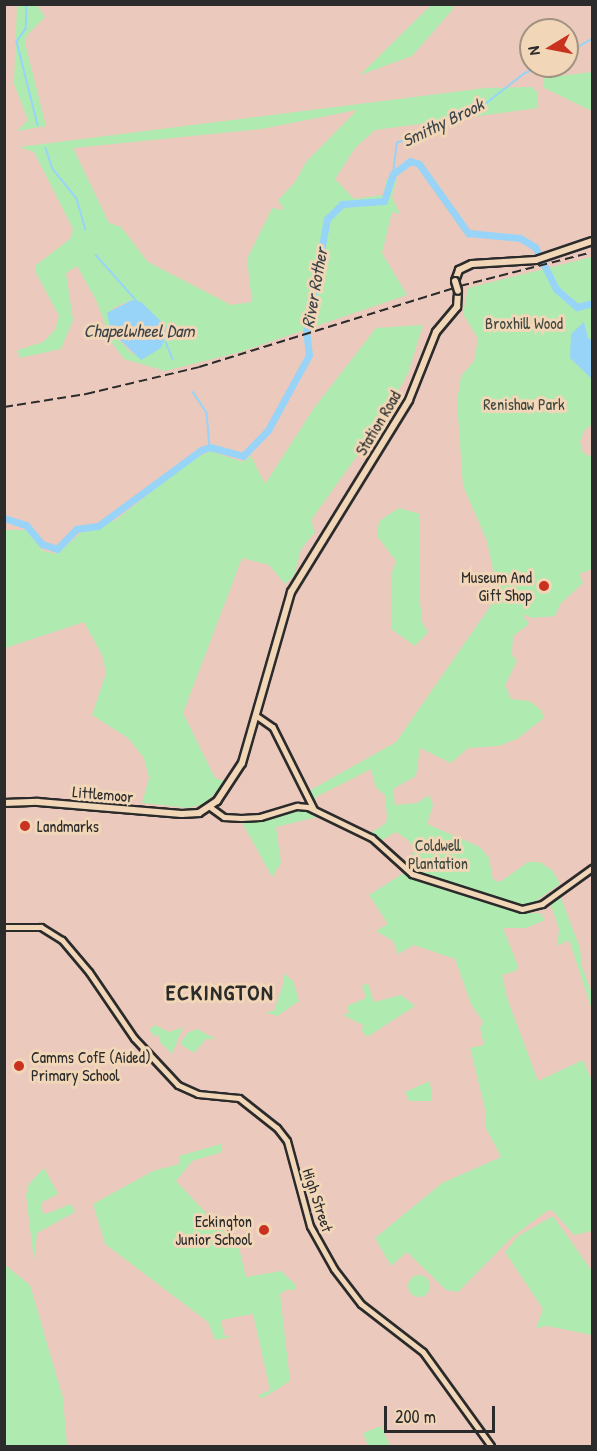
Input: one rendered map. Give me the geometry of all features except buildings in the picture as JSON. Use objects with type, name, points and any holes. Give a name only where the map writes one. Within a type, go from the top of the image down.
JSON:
[{"type":"main road","name":"Station Road","points":[[210,807],[238,771],[257,716],[291,592],[409,400],[436,332],[457,307],[458,291],[455,281],[459,270],[472,264],[536,260],[592,241]]},
{"type":"main road","name":"Littlemoor","points":[[4,803],[199,813],[210,807]]},
{"type":"main road","points":[[210,807],[224,817],[241,819],[260,817],[297,806],[314,809],[372,838],[412,873],[522,909],[542,904],[592,868]]},
{"type":"main road","name":"High Street","points":[[4,927],[40,927],[54,934],[79,959],[114,1006],[134,1038],[176,1083],[198,1094],[227,1095],[249,1103],[284,1136],[310,1226],[334,1269],[361,1304],[411,1342],[449,1385],[491,1446]]},
{"type":"street","points":[[257,716],[273,727],[314,809]]},
{"type":"green space","points":[[432,4],[452,5],[454,8],[412,56],[360,75]]},
{"type":"green space","points":[[17,5],[37,5],[45,17],[27,35],[25,43],[46,126],[17,131],[28,120],[14,84]]},
{"type":"green space","points":[[592,72],[592,111],[544,88],[543,78],[579,78],[579,74]]},
{"type":"green space","points":[[532,87],[537,92],[538,108],[375,130],[355,148],[335,179],[354,199],[383,195],[387,178],[397,179],[392,197],[400,214],[392,212],[382,253],[407,295],[240,352],[165,371],[124,359],[112,343],[96,300],[77,266],[66,273],[73,320],[61,349],[19,358],[18,350],[43,342],[55,330],[59,316],[36,273],[36,265],[70,239],[73,229],[34,152],[19,147],[485,88]],"holes":[[[357,110],[306,162],[295,182],[278,200],[284,210],[272,208],[247,259],[252,302],[231,305],[148,262],[121,227],[109,223],[73,148],[261,129]],[[132,300],[134,356],[111,331],[113,308]]]},
{"type":"green space","name":"Renishaw Park","points":[[592,257],[592,424],[584,431],[580,442],[583,453],[592,457],[592,569],[579,574],[583,583],[561,603],[555,616],[532,618],[522,614],[529,624],[513,636],[512,655],[517,661],[505,685],[511,699],[529,701],[541,710],[544,718],[517,739],[498,746],[468,748],[451,763],[420,748],[416,776],[393,789],[395,805],[417,803],[429,795],[433,805],[427,824],[480,847],[489,858],[493,880],[500,882],[528,862],[540,862],[553,871],[560,884],[529,906],[502,901],[406,867],[415,849],[408,840],[396,832],[382,840],[370,833],[385,824],[387,818],[385,795],[376,788],[371,769],[316,797],[314,803],[309,791],[396,742],[498,595],[487,541],[463,486],[457,402],[461,376],[474,361],[478,339],[463,314],[468,288]]},
{"type":"green space","points":[[423,325],[408,373],[380,424],[311,520],[315,532],[301,549],[294,576],[285,584],[269,565],[242,558],[183,713],[215,778],[227,782],[204,804],[188,808],[142,803],[149,778],[144,758],[128,738],[92,715],[106,673],[102,655],[84,622],[5,648],[6,530],[26,530],[43,551],[57,554],[84,530],[116,520],[190,461],[210,451],[243,462],[251,456],[265,484],[314,408],[376,328]]},
{"type":"green space","points":[[399,508],[420,514],[420,601],[422,622],[428,632],[415,646],[391,629],[392,572],[396,561],[377,536],[379,521]]},
{"type":"green space","points":[[292,810],[308,811],[317,817],[276,827],[281,863],[272,877],[242,822]]},
{"type":"green space","points":[[404,873],[522,913],[540,913],[545,920],[526,928],[503,928],[518,966],[516,971],[502,975],[507,998],[538,1081],[583,1060],[592,1081],[592,1231],[574,1235],[552,1210],[547,1211],[511,1238],[458,1292],[446,1290],[407,1252],[391,1266],[375,1238],[442,1183],[501,1157],[485,1126],[486,1113],[470,1048],[484,1045],[480,1028],[483,1022],[471,1004],[455,959],[414,945],[398,954],[393,941],[376,931],[388,924],[369,895]]},
{"type":"green space","points":[[560,896],[580,948],[582,967],[592,993],[592,1010],[569,940],[557,946],[559,929],[551,905]]},
{"type":"green space","points":[[283,973],[293,981],[299,1001],[277,1016],[265,1012],[274,1011],[284,981]]},
{"type":"green space","points":[[368,984],[374,1002],[401,995],[415,1006],[367,1037],[362,1031],[363,1025],[343,1015],[349,1013],[347,1006],[366,998],[362,985]]},
{"type":"green space","points":[[155,1025],[169,1032],[183,1027],[172,1054],[160,1042],[159,1035],[156,1037],[149,1030]]},
{"type":"green space","points":[[197,1029],[216,1039],[206,1039],[194,1053],[180,1044],[187,1033]]},
{"type":"green space","points":[[430,1081],[432,1101],[409,1101],[405,1092]]},
{"type":"green space","points":[[221,1144],[222,1152],[192,1161],[176,1181],[239,1248],[246,1277],[281,1271],[296,1285],[294,1291],[288,1289],[280,1294],[290,1381],[263,1398],[257,1396],[270,1390],[253,1314],[221,1320],[224,1335],[231,1337],[215,1340],[208,1322],[105,1244],[93,1204],[153,1171],[179,1164],[179,1156]]},
{"type":"green space","points":[[44,1168],[58,1194],[42,1202],[41,1211],[46,1214],[71,1204],[75,1212],[37,1233],[34,1261],[26,1195],[29,1184]]},
{"type":"green space","points":[[553,1216],[592,1271],[592,1335],[547,1326],[536,1328],[543,1309],[505,1252],[518,1236]]},
{"type":"green space","points":[[5,1265],[30,1285],[63,1398],[67,1446],[5,1446]]},
{"type":"green space","points":[[415,1275],[423,1275],[430,1282],[430,1290],[423,1297],[415,1297],[408,1290],[408,1282]]},
{"type":"green space","points":[[381,1426],[390,1446],[368,1446],[363,1433]]},
{"type":"water","name":"Chapelwheel Dam","points":[[132,300],[141,302],[169,329],[161,348],[141,360],[111,331],[107,313]]},
{"type":"water","points":[[584,322],[588,338],[592,340],[592,379],[570,358],[571,334]]},
{"type":"waterway","points":[[27,4],[26,29],[17,42],[38,125]]},
{"type":"waterway","name":"Smithy Brook","points":[[579,46],[592,39]]},
{"type":"waterway","name":"Smithy Brook","points":[[393,174],[397,143],[485,104],[519,78]]},
{"type":"waterway","points":[[46,148],[53,169],[77,199],[86,230]]},
{"type":"waterway","name":"River Rother","points":[[4,518],[26,525],[42,544],[57,549],[76,529],[98,526],[201,450],[210,447],[243,456],[268,430],[309,355],[306,332],[327,219],[342,204],[384,201],[393,174],[410,161],[419,164],[468,233],[520,238],[535,247],[556,289],[577,307],[592,303]]},
{"type":"waterway","points":[[96,255],[137,301]]},
{"type":"waterway","points":[[166,342],[173,359]]},
{"type":"waterway","points":[[193,392],[207,413],[210,447]]},
{"type":"railway","points":[[4,407],[86,394],[199,367],[460,286],[592,252]]},
{"type":"place","name":"Museum And Gift Shop","points":[[544,586]]},
{"type":"place","name":"Landmarks","points":[[25,826]]},
{"type":"place","name":"Camms CofE (Aided) Primary School","points":[[19,1066]]},
{"type":"place","name":"Eckington Junior School","points":[[264,1230]]},
{"type":"district","name":"ECKINGTON","points":[[220,993]]},
{"type":"park label","name":"Broxhill Wood","points":[[524,323]]},
{"type":"park label","name":"Coldwell Plantation","points":[[438,854]]}]
